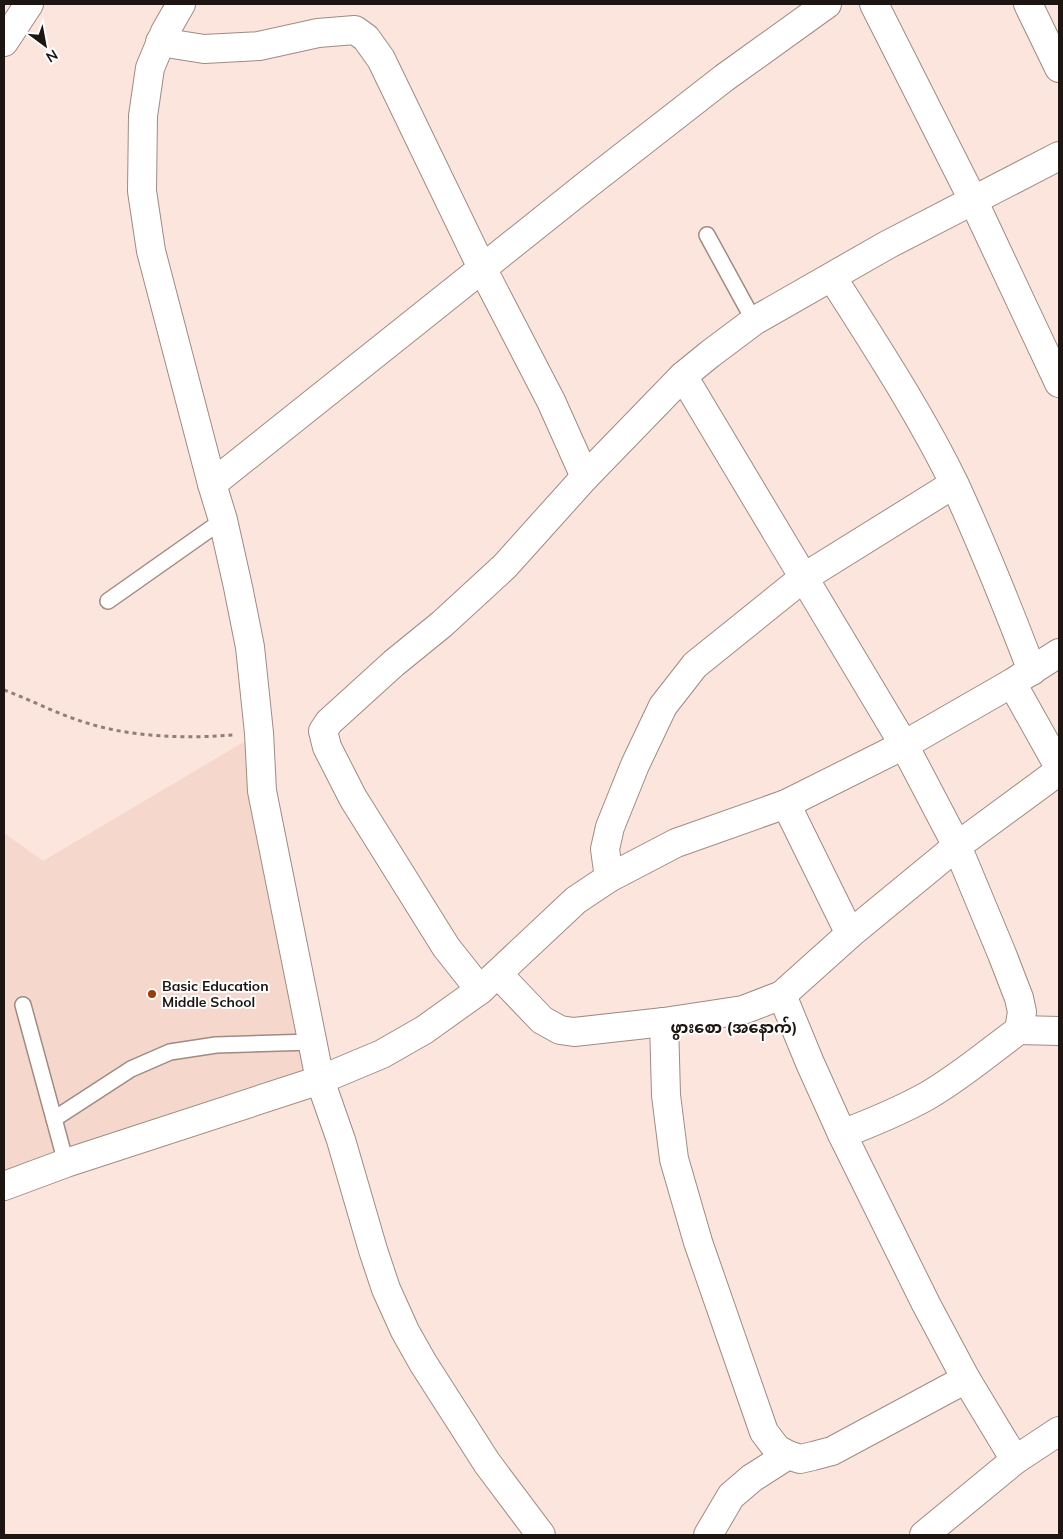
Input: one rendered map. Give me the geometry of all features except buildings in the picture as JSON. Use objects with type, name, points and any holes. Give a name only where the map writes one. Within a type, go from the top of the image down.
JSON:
[{"type":"street","points":[[4,42],[29,4]]},
{"type":"street","points":[[181,4],[160,42],[150,68],[143,116],[142,191],[151,251],[223,520],[238,587],[250,647],[262,791],[320,1080],[341,1140],[386,1289],[405,1331],[422,1363],[487,1463],[541,1535]]},
{"type":"street","points":[[212,484],[724,78],[827,4]]},
{"type":"street","points":[[874,4],[973,200],[1059,383]]},
{"type":"street","points":[[1028,4],[1059,68]]},
{"type":"street","points":[[160,42],[204,49],[259,46],[318,32],[355,30],[366,38],[382,59],[482,268],[551,401],[585,477]]},
{"type":"street","points":[[1059,156],[887,245],[754,321],[683,376],[585,477],[505,566],[442,624],[394,663],[329,722],[323,731],[327,747],[353,798],[446,948],[542,1020],[560,1030],[574,1032],[664,1022],[743,1010],[782,995],[850,934],[957,846],[1059,771]]},
{"type":"street","points":[[832,276],[918,416],[954,484],[1010,613],[1022,677],[1059,767]]},
{"type":"street","points":[[683,376],[904,745],[957,846],[1019,998],[1022,1012],[1018,1030]]},
{"type":"street","points":[[609,878],[605,849],[610,827],[635,765],[663,706],[694,665],[803,578],[954,484]]},
{"type":"street","points":[[4,1186],[66,1163],[320,1080],[382,1054],[424,1030],[489,982],[576,900],[609,878],[676,843],[786,804],[904,745],[1022,677],[1059,653]]},
{"type":"street","points":[[786,804],[850,934]]},
{"type":"street","points":[[782,995],[842,1134],[926,1304],[966,1379],[1015,1460]]},
{"type":"street","points":[[664,1022],[666,1095],[676,1168],[701,1251],[764,1432],[777,1449],[800,1459],[832,1451],[966,1379]]},
{"type":"street","points":[[842,1134],[883,1118],[928,1095],[978,1061],[1018,1030],[1059,1031]]},
{"type":"street","points":[[924,1535],[1015,1460],[1059,1431]]},
{"type":"street","points":[[708,1535],[731,1496],[752,1478],[788,1455]]},
{"type":"lane","points":[[708,235],[754,321]]},
{"type":"lane","points":[[108,601],[223,520]]},
{"type":"lane","points":[[23,1005],[66,1163]]},
{"type":"lane","points":[[54,1119],[131,1069],[170,1052],[216,1045],[312,1042]]},
{"type":"path","points":[[4,690],[80,721],[122,731],[178,737],[258,733]]},
{"type":"shaded area","name":"Basic Education Middle School","points":[[259,733],[320,1080],[4,1187],[4,833],[43,861]]},
{"type":"place","name":"Basic Education Middle School","points":[[152,994]]},
{"type":"district","name":"ဖွားစော (အနောက်)","points":[[734,1027]]}]
